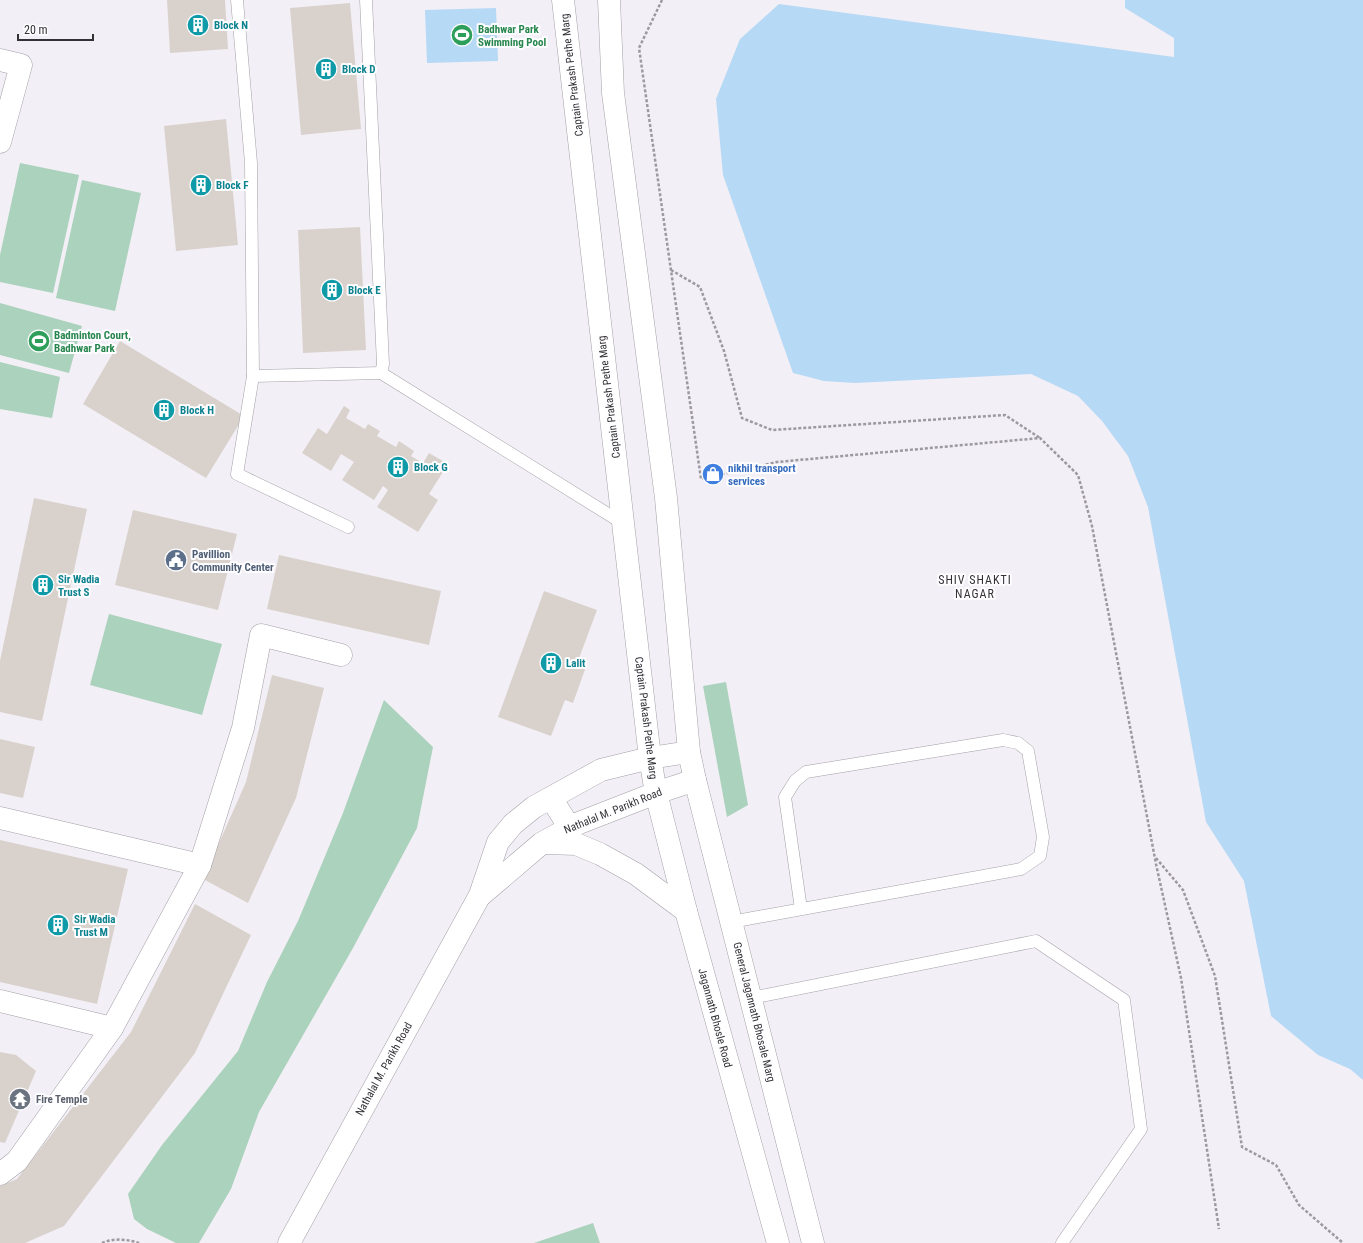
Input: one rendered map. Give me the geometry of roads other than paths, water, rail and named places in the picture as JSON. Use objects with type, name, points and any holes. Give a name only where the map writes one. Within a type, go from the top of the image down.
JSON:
[{"type":"main road","name":"Captain Prakash Pethe Marg","points":[[563,0],[650,758],[656,793]]},
{"type":"main road","points":[[609,0],[613,93],[666,498],[690,752],[695,780]]},
{"type":"main road","points":[[0,60],[21,65],[0,142]]},
{"type":"main road","points":[[0,1174],[17,1161],[112,1028],[200,865],[243,728],[261,635],[341,655]]},
{"type":"main road","name":"Nathalal M. Parikh Road","points":[[289,1243],[480,895],[498,842],[513,824],[534,807],[601,770],[650,758],[690,752]]},
{"type":"main road","name":"Nathalal M. Parikh Road","points":[[480,895],[542,843],[579,823],[656,793],[695,780]]},
{"type":"main road","name":"General Jagannath Bhosale Marg","points":[[695,780],[813,1243]]},
{"type":"main road","name":"Jagannath Bhosle Road","points":[[656,793],[686,911],[778,1243]]},
{"type":"main road","points":[[551,798],[570,828]]},
{"type":"main road","points":[[0,818],[200,865]]},
{"type":"main road","points":[[542,843],[576,844],[600,854],[636,874],[686,911]]},
{"type":"main road","points":[[0,1001],[112,1028]]},
{"type":"lane","points":[[237,0],[252,163],[253,376],[237,474],[348,527]]},
{"type":"lane","points":[[366,0],[383,364],[381,373]]},
{"type":"lane","points":[[253,376],[381,373],[624,524]]},
{"type":"lane","points":[[731,922],[1021,869],[1040,856],[1043,837],[1028,751],[1018,743],[1003,740],[806,772],[795,781],[785,797],[801,909]]},
{"type":"lane","points":[[751,998],[1036,940],[1124,1000],[1141,1129],[1062,1243]]},
{"type":"water","points":[[1125,0],[1363,0],[1363,1080],[1350,1069],[1318,1055],[1271,1016],[1244,881],[1206,822],[1148,507],[1128,456],[1102,421],[1078,396],[1031,374],[855,383],[824,381],[793,373],[723,175],[716,99],[740,39],[779,4],[1174,57],[1174,38],[1125,8]]},
{"type":"water","name":"Badhwar Park Swimming Pool","points":[[496,8],[498,61],[427,63],[425,10]]},
{"type":"place","name":"Block N","points":[[198,25]]},
{"type":"place","name":"Badhwar Park Swimming Pool","points":[[462,35]]},
{"type":"place","name":"Block D","points":[[326,69]]},
{"type":"place","name":"Block F","points":[[201,185]]},
{"type":"place","name":"Block E","points":[[332,290]]},
{"type":"place","name":"Badminton Court, Badhwar Park","points":[[39,341]]},
{"type":"place","name":"Block H","points":[[164,410]]},
{"type":"place","name":"Block G","points":[[398,467]]},
{"type":"place","name":"nikhil transport services","points":[[713,474]]},
{"type":"place","name":"Pavillion Community Center","points":[[176,560]]},
{"type":"place","name":"Sir Wadia Trust S","points":[[43,585]]},
{"type":"place","name":"Lalit","points":[[551,663]]},
{"type":"place","name":"Sir Wadia Trust M","points":[[58,925]]},
{"type":"place","name":"Fire Temple","points":[[20,1099]]},
{"type":"district","name":"SHIV SHAKTI NAGAR","points":[[975,587]]}]
